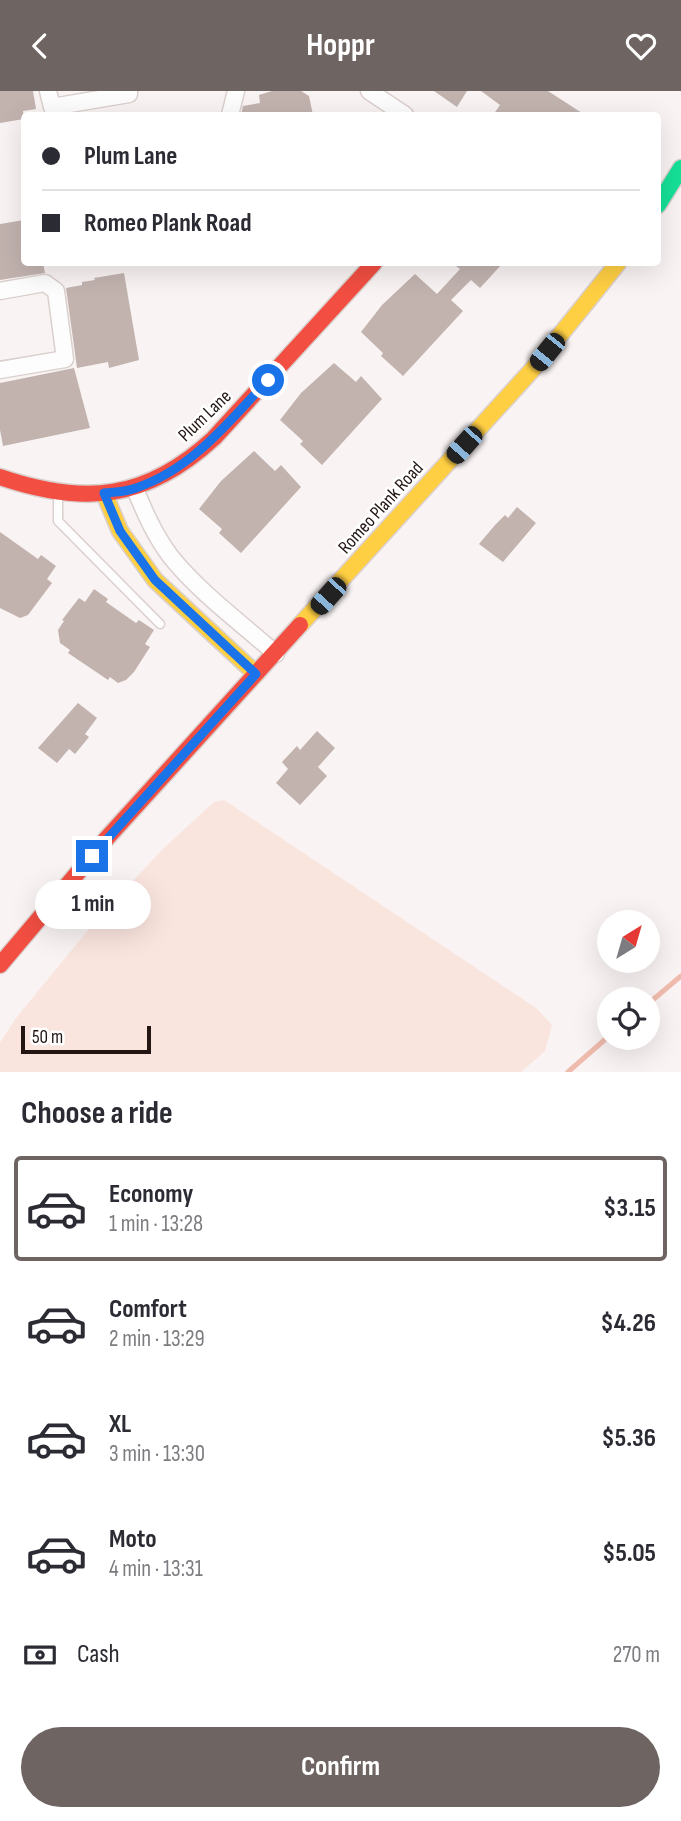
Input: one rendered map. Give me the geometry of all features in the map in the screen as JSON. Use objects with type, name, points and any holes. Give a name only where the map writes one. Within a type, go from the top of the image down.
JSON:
[{"type":"main road","points":[[661,200],[681,168]]},
{"type":"main road","name":"Plum Lane","points":[[0,477],[58,494],[104,493],[135,489],[178,469],[215,438],[371,266]]},
{"type":"main road","name":"Romeo Plank Road","points":[[0,965],[107,838],[532,370],[616,266]]},
{"type":"main road","points":[[104,493],[120,531],[155,580],[256,674]]},
{"type":"street","points":[[48,91],[52,107],[129,94],[129,91]]},
{"type":"street","points":[[231,112],[236,91]]},
{"type":"street","points":[[369,91],[400,112]]},
{"type":"street","points":[[0,291],[45,283],[56,291],[65,359],[0,370]]},
{"type":"street","points":[[135,489],[149,523],[172,557],[208,594],[276,653]]},
{"type":"lane","points":[[58,494],[58,521],[160,624]]},
{"type":"shaded area","points":[[224,800],[536,1008],[552,1025],[545,1051],[521,1072],[0,1072],[0,1043],[16,1018],[99,917],[164,848],[214,802]]},
{"type":"building","points":[[0,91],[33,91],[36,109],[21,112],[21,120],[0,123]]},
{"type":"building","points":[[272,91],[301,91],[309,96],[312,112],[242,112],[243,106],[260,103],[259,95]]},
{"type":"building","points":[[434,91],[467,91],[457,107]]},
{"type":"building","points":[[481,91],[548,91],[580,112],[495,112],[500,105]]},
{"type":"building","points":[[21,220],[21,266],[44,266],[45,273],[0,280],[0,224]]},
{"type":"building","points":[[456,266],[500,266],[480,288],[471,280],[451,300],[463,311],[403,376],[381,356],[383,353],[361,332],[382,305],[415,274],[437,294],[460,269]]},
{"type":"building","points":[[124,273],[139,360],[109,368],[108,362],[77,368],[66,288],[82,285],[82,282],[95,280],[94,278]]},
{"type":"building","points":[[334,363],[356,382],[361,376],[382,399],[322,465],[300,444],[303,441],[280,420],[301,393]]},
{"type":"building","points":[[74,368],[90,428],[3,446],[0,430],[0,383]]},
{"type":"building","points":[[254,451],[275,471],[281,465],[301,487],[241,553],[219,533],[222,529],[199,509],[221,481]]},
{"type":"building","points":[[517,507],[536,523],[503,562],[479,544],[505,515],[508,518]]},
{"type":"building","points":[[0,532],[38,559],[41,555],[56,566],[47,579],[52,583],[28,615],[20,618],[0,608]]},
{"type":"building","points":[[94,589],[108,599],[106,602],[136,623],[139,620],[154,630],[145,644],[150,647],[134,672],[118,683],[110,677],[108,680],[68,653],[70,650],[60,643],[58,630],[64,621],[62,620],[79,598],[85,602]]},
{"type":"building","points":[[78,703],[97,718],[85,734],[89,737],[75,754],[69,749],[57,763],[38,748]]},
{"type":"building","points":[[317,731],[335,748],[318,767],[327,776],[300,805],[276,783],[288,769],[282,762],[297,746],[300,750]]},
{"type":"waterway","points":[[660,994],[681,976]]},
{"type":"waterway","points":[[568,1072],[597,1047]]},
{"type":"traffic: fast","points":[[661,200],[681,168]]},
{"type":"traffic: slow","points":[[300,625],[532,370],[616,266]]},
{"type":"traffic: slow","points":[[104,493],[120,531],[155,580],[256,674]]},
{"type":"traffic: jam","points":[[0,477],[60,492],[87,494],[114,492],[164,474],[189,459],[214,438],[371,266]]},
{"type":"traffic: jam","points":[[0,965],[107,838],[300,625]]},
{"type":"route","points":[[92,856],[256,674],[155,580],[120,531],[104,493],[135,489],[178,469],[215,438],[268,380]]}]
